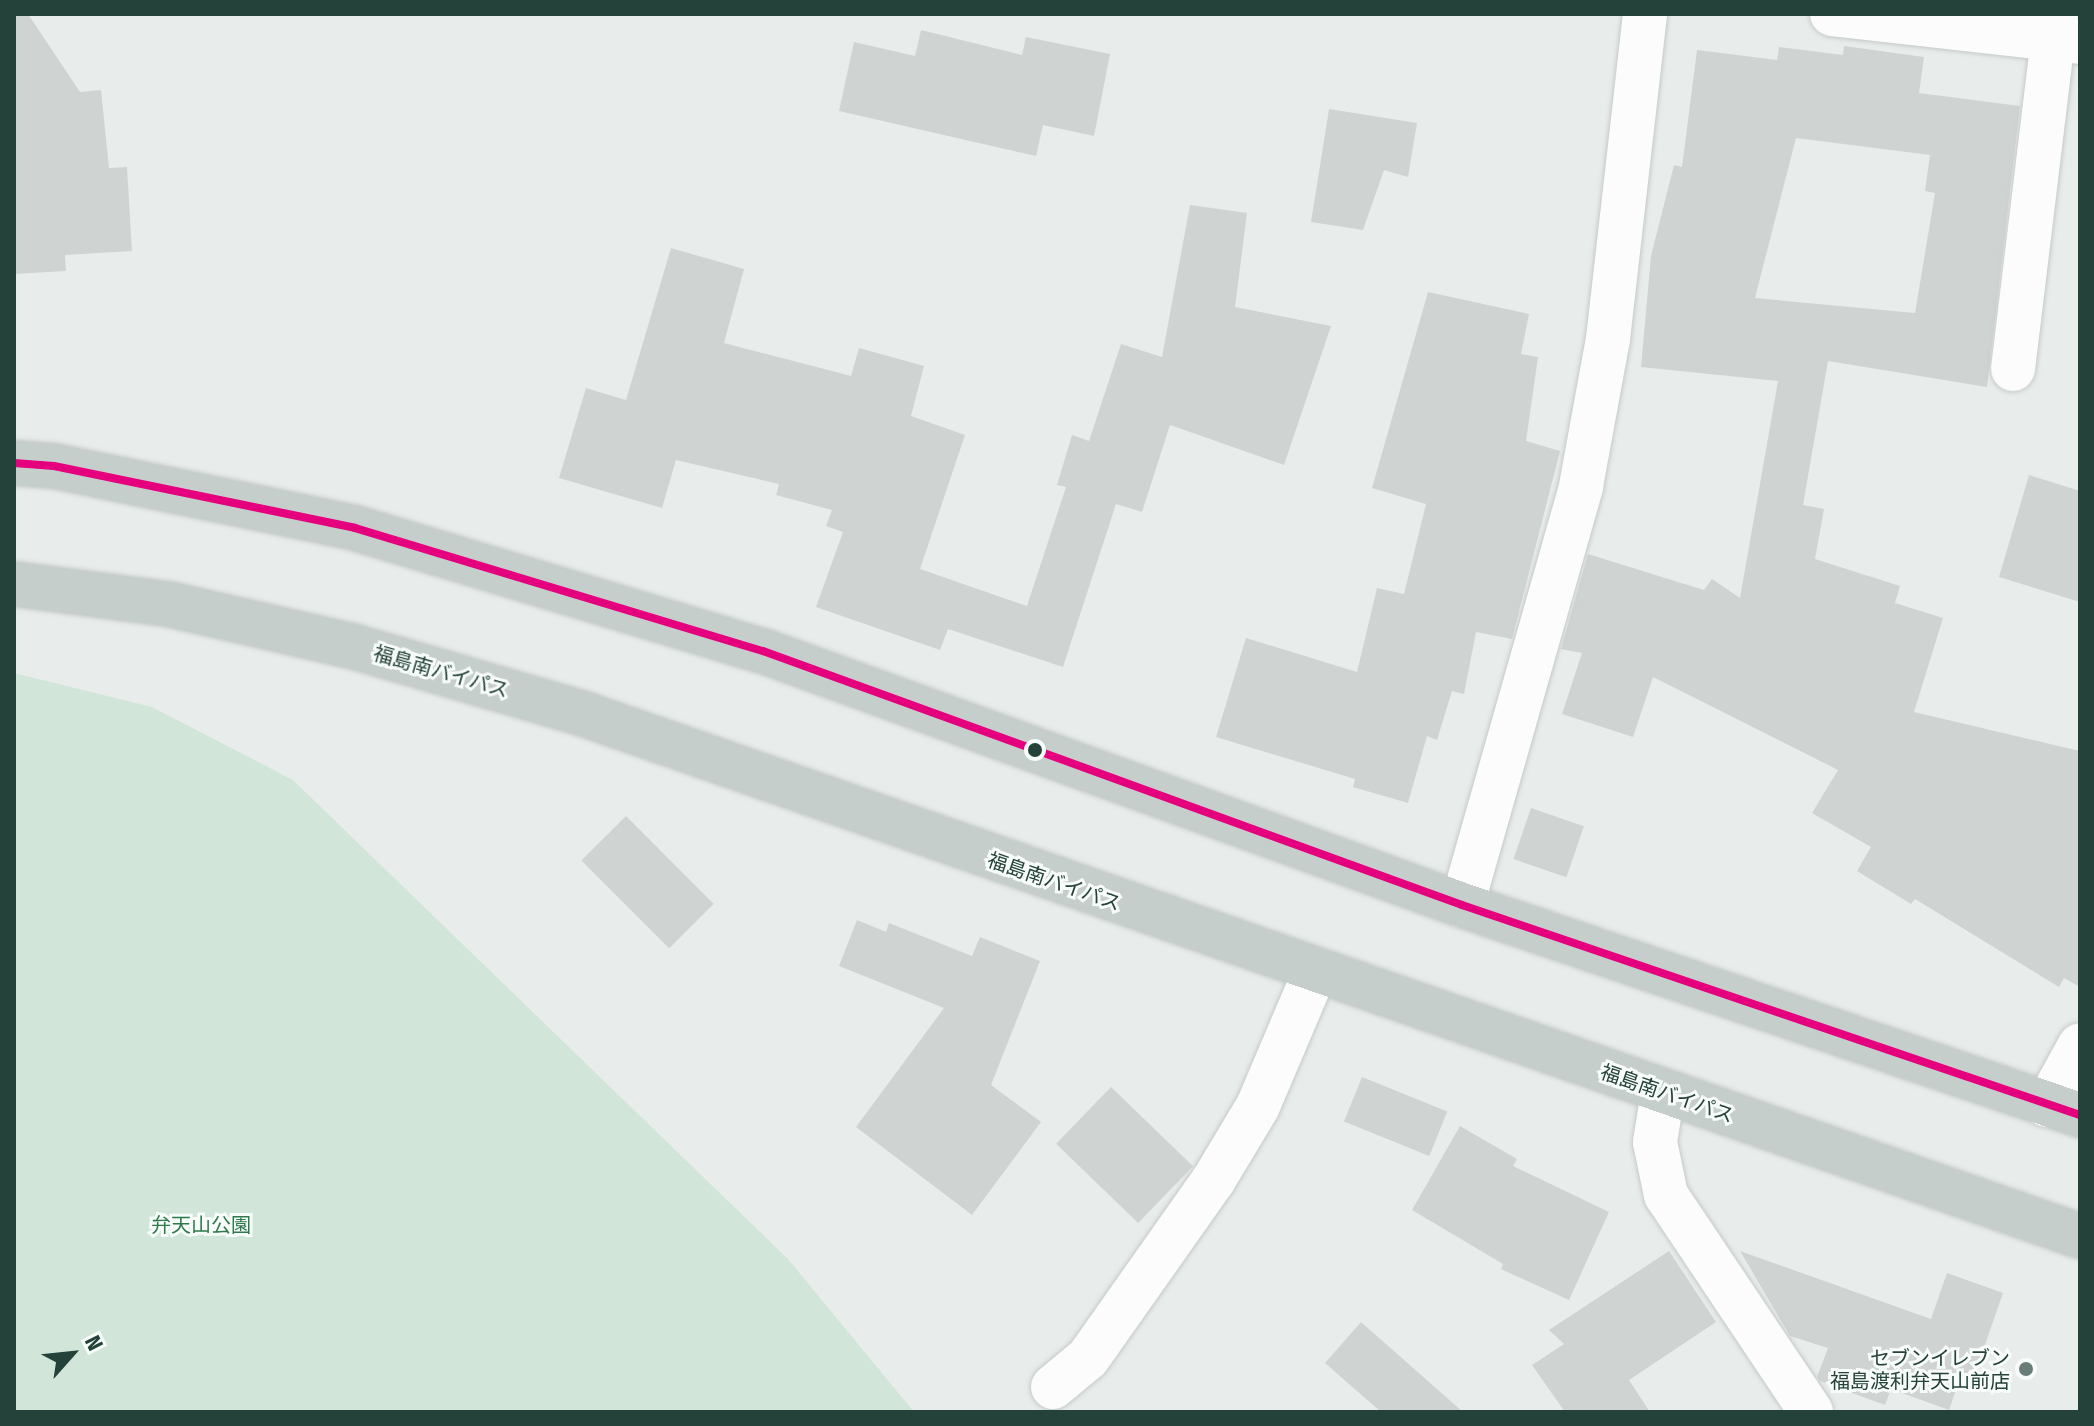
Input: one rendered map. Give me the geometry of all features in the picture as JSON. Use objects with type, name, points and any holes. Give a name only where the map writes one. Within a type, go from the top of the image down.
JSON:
[{"type":"highway","points":[[14,463],[54,466],[355,528],[763,651],[1462,905],[2064,1110]]},
{"type":"highway","name":"福島南バイパス","points":[[14,584],[199,611],[352,646],[584,714],[1315,972],[2080,1236]]},
{"type":"street","points":[[1462,905],[1581,486],[1608,339],[1645,14]]},
{"type":"street","points":[[1832,14],[2063,31],[2013,369]]},
{"type":"street","points":[[1053,1387],[1088,1358],[1213,1181],[1258,1106],[1315,972]]},
{"type":"street","points":[[2064,1110],[2080,1045]]},
{"type":"street","points":[[1663,1092],[1655,1142],[1666,1195],[1811,1412]]},
{"type":"green space","name":"弁天山公園","points":[[14,673],[152,707],[293,780],[788,1259],[914,1412],[14,1412]]},
{"type":"building","points":[[14,14],[28,14],[80,92],[101,90],[109,168],[127,167],[132,251],[65,255],[66,271],[14,274]]},
{"type":"building","points":[[921,30],[1022,55],[1026,37],[1110,54],[1094,136],[1043,125],[1036,156],[839,111],[854,42],[915,56]]},
{"type":"building","points":[[1844,46],[1924,57],[1919,93],[2020,106],[1987,387],[1828,361],[1803,505],[1824,509],[1815,559],[1900,586],[1895,603],[1943,618],[1914,712],[2080,751],[2080,987],[2064,978],[2059,987],[1915,899],[1911,904],[1857,871],[1871,847],[1812,813],[1838,770],[1653,677],[1633,737],[1562,714],[1582,653],[1561,649],[1588,554],[1704,590],[1712,579],[1740,598],[1778,381],[1641,367],[1651,256],[1674,165],[1682,167],[1697,50],[1777,60],[1779,47],[1843,55]],"holes":[[[1796,138],[1930,155],[1925,191],[1935,193],[1915,313],[1755,298]]]},
{"type":"building","points":[[1329,109],[1417,123],[1408,177],[1384,170],[1363,230],[1311,222]]},
{"type":"building","points":[[1190,205],[1247,213],[1235,307],[1331,326],[1284,465],[1170,425],[1142,512],[1116,504],[1063,667],[948,629],[940,650],[816,607],[843,532],[826,526],[832,510],[776,495],[779,484],[676,460],[662,508],[559,478],[586,388],[626,400],[671,248],[744,269],[724,343],[851,376],[859,348],[924,366],[911,416],[965,435],[920,569],[1027,606],[1066,487],[1057,485],[1072,435],[1089,441],[1121,344],[1162,357]]},
{"type":"building","points":[[1428,292],[1529,314],[1521,354],[1538,357],[1526,441],[1560,451],[1512,639],[1476,632],[1464,694],[1452,691],[1437,740],[1427,736],[1408,803],[1353,787],[1355,779],[1216,737],[1246,638],[1357,672],[1377,588],[1404,594],[1426,504],[1372,488]]},
{"type":"building","points":[[2029,475],[2080,491],[2080,602],[1999,577]]},
{"type":"building","points":[[1531,808],[1584,826],[1566,877],[1513,859]]},
{"type":"building","points":[[626,816],[714,904],[669,948],[581,861]]},
{"type":"building","points":[[857,920],[886,932],[889,923],[972,956],[980,937],[1040,961],[991,1085],[1041,1122],[972,1215],[856,1127],[944,1008],[839,966]]},
{"type":"building","points":[[1362,1077],[1447,1111],[1429,1156],[1344,1122]]},
{"type":"building","points":[[1111,1087],[1193,1166],[1138,1223],[1056,1144]]},
{"type":"building","points":[[1460,1126],[1517,1159],[1513,1166],[1609,1212],[1569,1300],[1501,1269],[1503,1264],[1412,1210]]},
{"type":"building","points":[[1669,1251],[1716,1322],[1629,1380],[1650,1412],[1565,1412],[1532,1365],[1564,1344],[1549,1330]]},
{"type":"building","points":[[1740,1251],[1931,1319],[1947,1273],[2003,1293],[1972,1382],[1960,1378],[1949,1410],[1891,1389],[1885,1405],[1820,1381],[1817,1377],[1828,1348],[1790,1336]]},
{"type":"building","points":[[1361,1322],[1463,1412],[1381,1412],[1325,1363]]},
{"type":"transit line","points":[[14,463],[54,466],[355,528],[763,651],[1462,905],[2080,1115]]},
{"type":"place","name":"セブンイレブン 福島渡利弁天山前店","points":[[2026,1369]]}]
